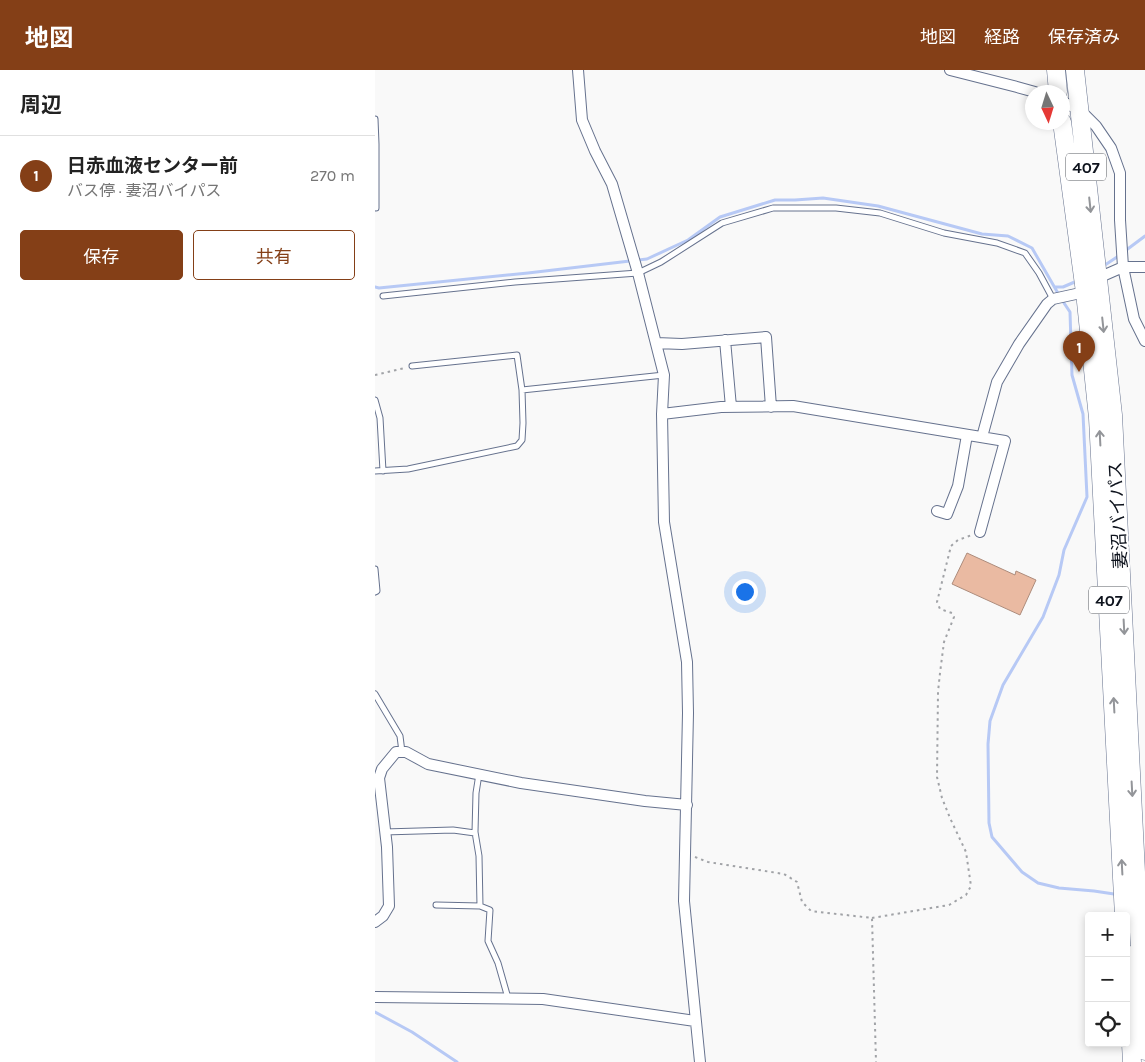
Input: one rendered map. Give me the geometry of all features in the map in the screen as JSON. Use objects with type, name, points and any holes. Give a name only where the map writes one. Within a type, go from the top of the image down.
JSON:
[{"type":"highway","points":[[1056,70],[1057,85]]},
{"type":"highway","name":"妻沼バイパス","points":[[1075,70],[1090,278],[1124,912]]},
{"type":"highway","name":"妻沼バイパス","points":[[1063,130],[1090,278],[1113,424],[1145,1051]]},
{"type":"highway","points":[[1126,957],[1132,1062]]},
{"type":"street","points":[[577,70],[582,120],[612,184],[638,273],[664,375],[662,414],[664,522],[687,662],[689,713],[684,901],[700,1062]]},
{"type":"street","points":[[954,70],[1025,89]]},
{"type":"street","points":[[1070,106],[1079,110],[1096,126],[1111,148],[1120,173],[1119,220],[1122,264],[1134,319],[1145,341]]},
{"type":"street","points":[[982,437],[997,382],[1019,344],[1047,304],[1053,299],[1067,296],[1090,278],[1122,264],[1145,267]]},
{"type":"street","points":[[656,343],[683,344],[766,337],[771,407]]},
{"type":"street","points":[[725,340],[731,407]]},
{"type":"street","points":[[662,414],[731,407],[793,406],[1005,442],[981,532]]},
{"type":"street","points":[[937,511],[947,514],[951,504],[958,486],[967,435]]},
{"type":"street","points":[[375,922],[383,916],[389,906],[387,847],[377,778],[396,752],[406,752],[428,764],[521,783],[635,800],[687,805]]},
{"type":"street","points":[[375,997],[543,999],[695,1021]]},
{"type":"lane","points":[[375,119],[376,208]]},
{"type":"lane","points":[[383,296],[515,282],[638,273],[661,262],[723,223],[773,208],[836,208],[880,214],[944,233],[997,243],[1025,253],[1039,273],[1053,299]]},
{"type":"lane","points":[[375,471],[427,466],[517,446],[523,440],[522,390],[517,354],[412,366]]},
{"type":"lane","points":[[522,390],[664,375]]},
{"type":"lane","points":[[375,400],[380,418],[383,471]]},
{"type":"lane","points":[[375,569],[377,591],[375,592]]},
{"type":"lane","points":[[375,694],[400,736],[402,752]]},
{"type":"lane","points":[[479,774],[476,793],[475,833],[479,856],[480,906]]},
{"type":"lane","points":[[384,832],[453,830],[475,833]]},
{"type":"lane","points":[[436,905],[480,906],[489,910],[488,941],[498,963],[508,999]]},
{"type":"path","points":[[375,375],[412,366]]},
{"type":"path","points":[[685,854],[708,862],[784,874],[797,882],[802,902],[811,911],[872,918],[949,905],[966,895],[971,886],[966,852],[947,812],[937,777],[940,673],[944,642],[954,617],[952,613],[940,608],[937,602],[951,546],[958,540],[981,532]]},
{"type":"path","points":[[872,918],[876,1062]]},
{"type":"building","points":[[967,553],[1015,575],[1016,571],[1036,580],[1020,615],[952,584]]},
{"type":"waterway","points":[[375,287],[528,273],[647,259],[688,240],[720,217],[775,200],[823,198],[878,206],[982,234],[1008,236],[1032,248],[1059,295]]},
{"type":"waterway","points":[[1125,251],[1145,236]]},
{"type":"waterway","points":[[1102,267],[1120,255]]},
{"type":"waterway","points":[[1055,287],[1063,287],[1077,281]]},
{"type":"waterway","points":[[1062,300],[1070,312],[1072,375],[1083,414],[1087,497],[1064,550],[1059,575],[1043,617],[1003,685],[990,721],[988,744],[989,823],[992,837],[1022,872],[1038,883],[1059,888],[1114,894]]},
{"type":"waterway","points":[[375,1012],[412,1032],[457,1062]]},
{"type":"place","name":"日赤血液センター前","points":[[1079,372]]}]
